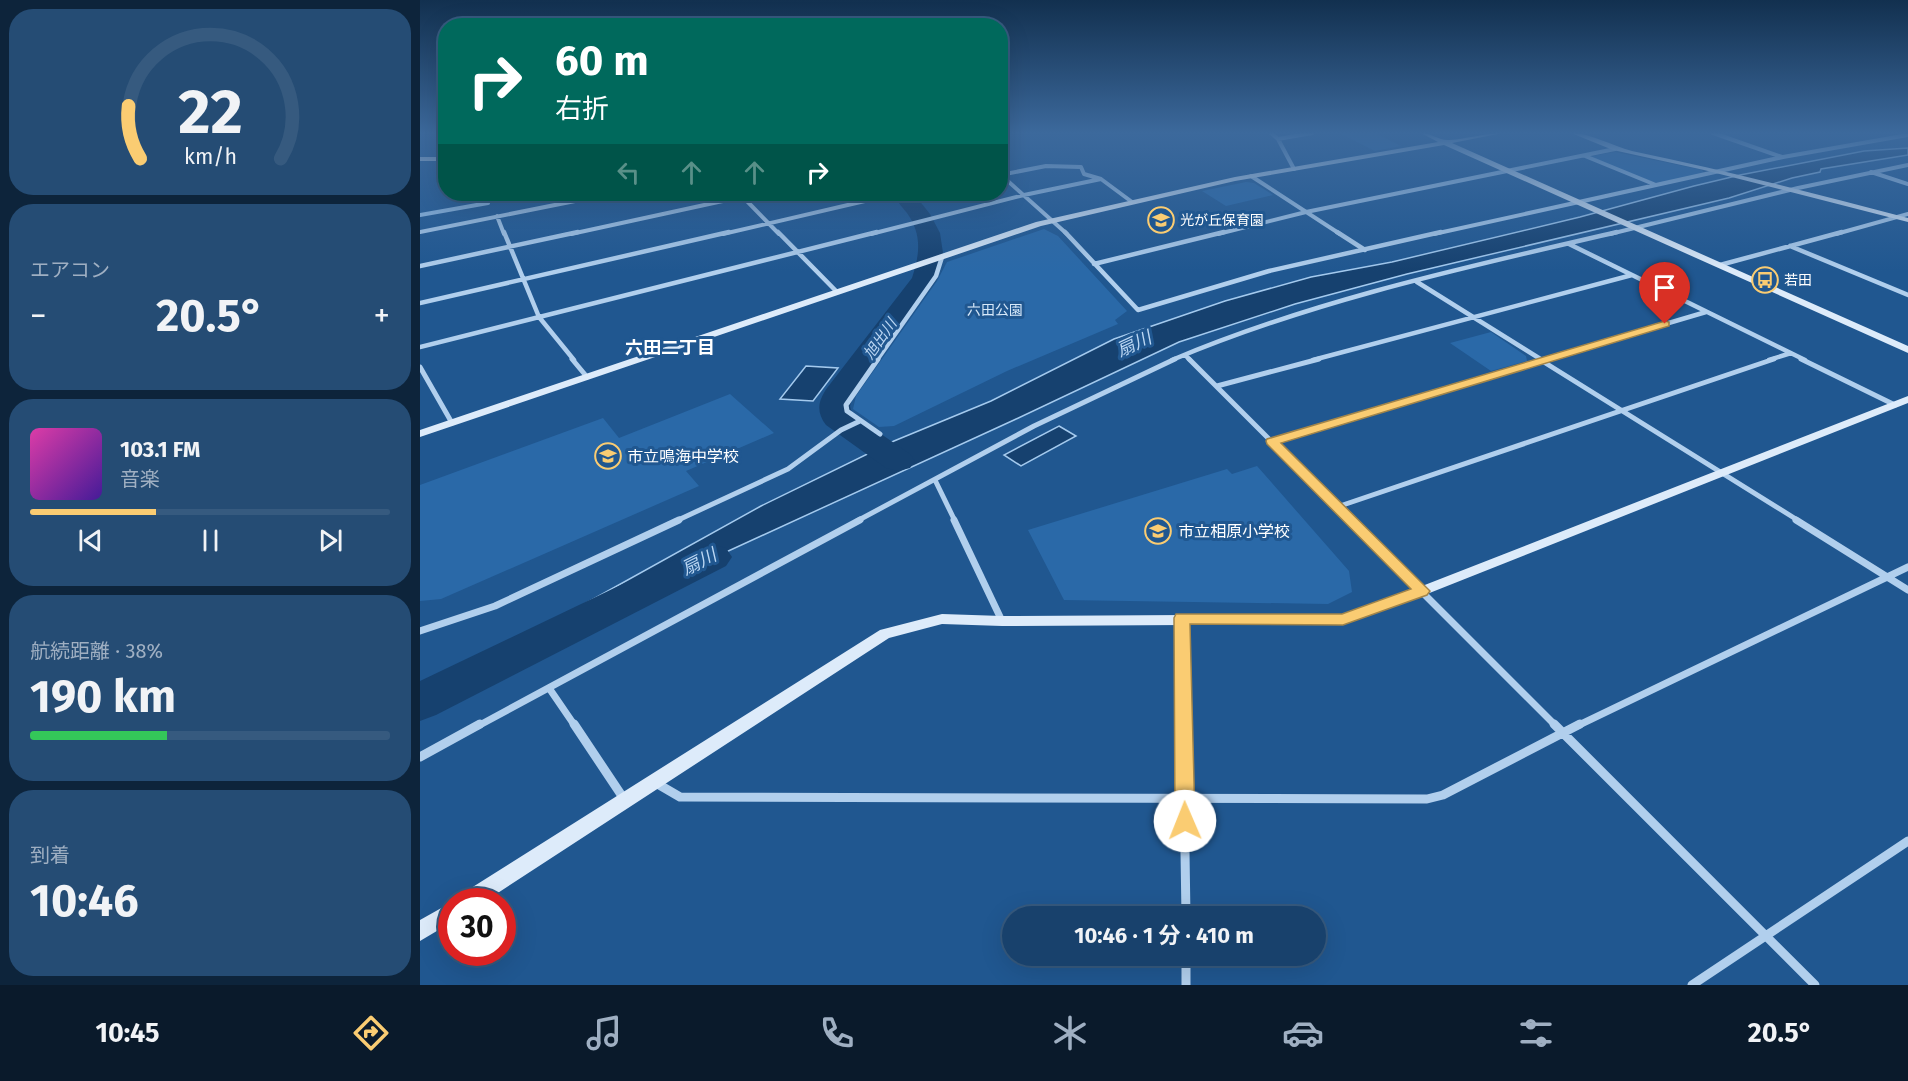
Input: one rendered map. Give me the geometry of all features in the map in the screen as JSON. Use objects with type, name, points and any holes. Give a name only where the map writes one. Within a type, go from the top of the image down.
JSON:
[{"type":"street","points":[[1008,199],[1101,179],[1132,202]]},
{"type":"street","points":[[420,434],[1054,220],[1237,179]]},
{"type":"street","points":[[1256,179],[1365,250]]},
{"type":"street","points":[[1094,264],[1306,212],[1470,179]]},
{"type":"street","points":[[1527,179],[1908,350]]},
{"type":"street","points":[[1642,179],[1657,185]]},
{"type":"street","points":[[1008,181],[1054,220],[1138,310],[1269,271],[1684,179]]},
{"type":"street","points":[[1748,179],[1908,220]]},
{"type":"street","points":[[420,757],[1086,399],[1185,355],[1267,324],[1416,282],[1631,226],[1834,179]]},
{"type":"street","points":[[1894,179],[1908,184]]},
{"type":"street","points":[[420,232],[574,201]]},
{"type":"street","points":[[420,266],[714,201]]},
{"type":"street","points":[[747,201],[837,292]]},
{"type":"street","points":[[420,303],[865,201]]},
{"type":"street","points":[[420,347],[1000,201]]},
{"type":"street","points":[[1720,265],[1908,214]]},
{"type":"street","points":[[497,216],[539,317],[587,377]]},
{"type":"street","points":[[1569,243],[1791,353],[1901,402]]},
{"type":"street","points":[[1790,246],[1908,295]]},
{"type":"street","points":[[880,434],[858,422],[847,411],[846,405],[936,276],[939,258]]},
{"type":"street","points":[[1217,386],[1632,275]]},
{"type":"street","points":[[1416,282],[1908,590]]},
{"type":"street","points":[[1272,441],[1706,312]]},
{"type":"street","points":[[1336,507],[1791,353]]},
{"type":"street","points":[[1185,355],[1815,985]]},
{"type":"street","points":[[420,367],[452,423]]},
{"type":"street","points":[[489,888],[885,634],[942,619],[1002,621],[1182,618],[1343,620],[1901,402]]},
{"type":"street","points":[[420,631],[495,606],[788,469],[841,430],[858,422]]},
{"type":"street","points":[[935,480],[1002,621]]},
{"type":"street","points":[[655,783],[680,797],[1427,799],[1443,795],[1564,732],[1908,567]]},
{"type":"street","points":[[1182,618],[1186,906]]},
{"type":"street","points":[[549,688],[625,802]]},
{"type":"street","points":[[1692,985],[1908,841]]},
{"type":"street","points":[[420,931],[438,920]]},
{"type":"street","points":[[1186,966],[1186,985]]},
{"type":"green space","points":[[1645,179],[1678,179],[1660,183]]},
{"type":"green space","points":[[1246,182],[1254,183],[1273,195],[1226,206],[1202,191]]},
{"type":"green space","name":"六田公園","points":[[1044,229],[1058,236],[1127,311],[1115,320],[1118,324],[1007,371],[894,426],[879,427],[853,409],[856,396],[937,281],[947,262]]},
{"type":"green space","points":[[1491,332],[1526,356],[1527,361],[1491,371],[1450,343]]},
{"type":"green space","points":[[730,394],[774,433],[686,471],[699,486],[441,599],[420,601],[420,485],[603,418],[619,438]]},
{"type":"green space","points":[[1257,466],[1349,571],[1352,592],[1328,604],[1064,600],[1028,530],[1227,469],[1232,474]]},
{"type":"water","name":"扇川","points":[[1723,179],[1789,179],[1729,198],[1407,274],[1295,304],[1179,342],[591,614],[420,705],[420,689],[561,617],[761,506],[894,441],[991,401],[1114,339],[1225,301],[1311,277],[1392,262],[1580,217]]},
{"type":"water","points":[[806,366],[838,368],[813,401],[780,399]]},
{"type":"water","points":[[1059,426],[1076,436],[1021,466],[1004,455]]},
{"type":"waterway","name":"旭出川","points":[[898,461],[837,418],[834,406],[838,395],[924,279],[929,265],[931,242],[925,224],[909,201]]},
{"type":"waterway","points":[[420,215],[488,203]]},
{"type":"waterway","name":"扇川","points":[[420,702],[712,557]]},
{"type":"place","name":"光が丘保育園","points":[[1161,220]]},
{"type":"place","name":"若田","points":[[1765,280]]},
{"type":"place","name":"市立鳴海中学校","points":[[608,456]]},
{"type":"place","name":"市立相原小学校","points":[[1158,531]]},
{"type":"district","name":"六田二丁目","points":[[670,348]]},
{"type":"route","points":[[1185,821],[1182,618],[1343,620],[1422,591],[1272,441],[1665,324]]}]
